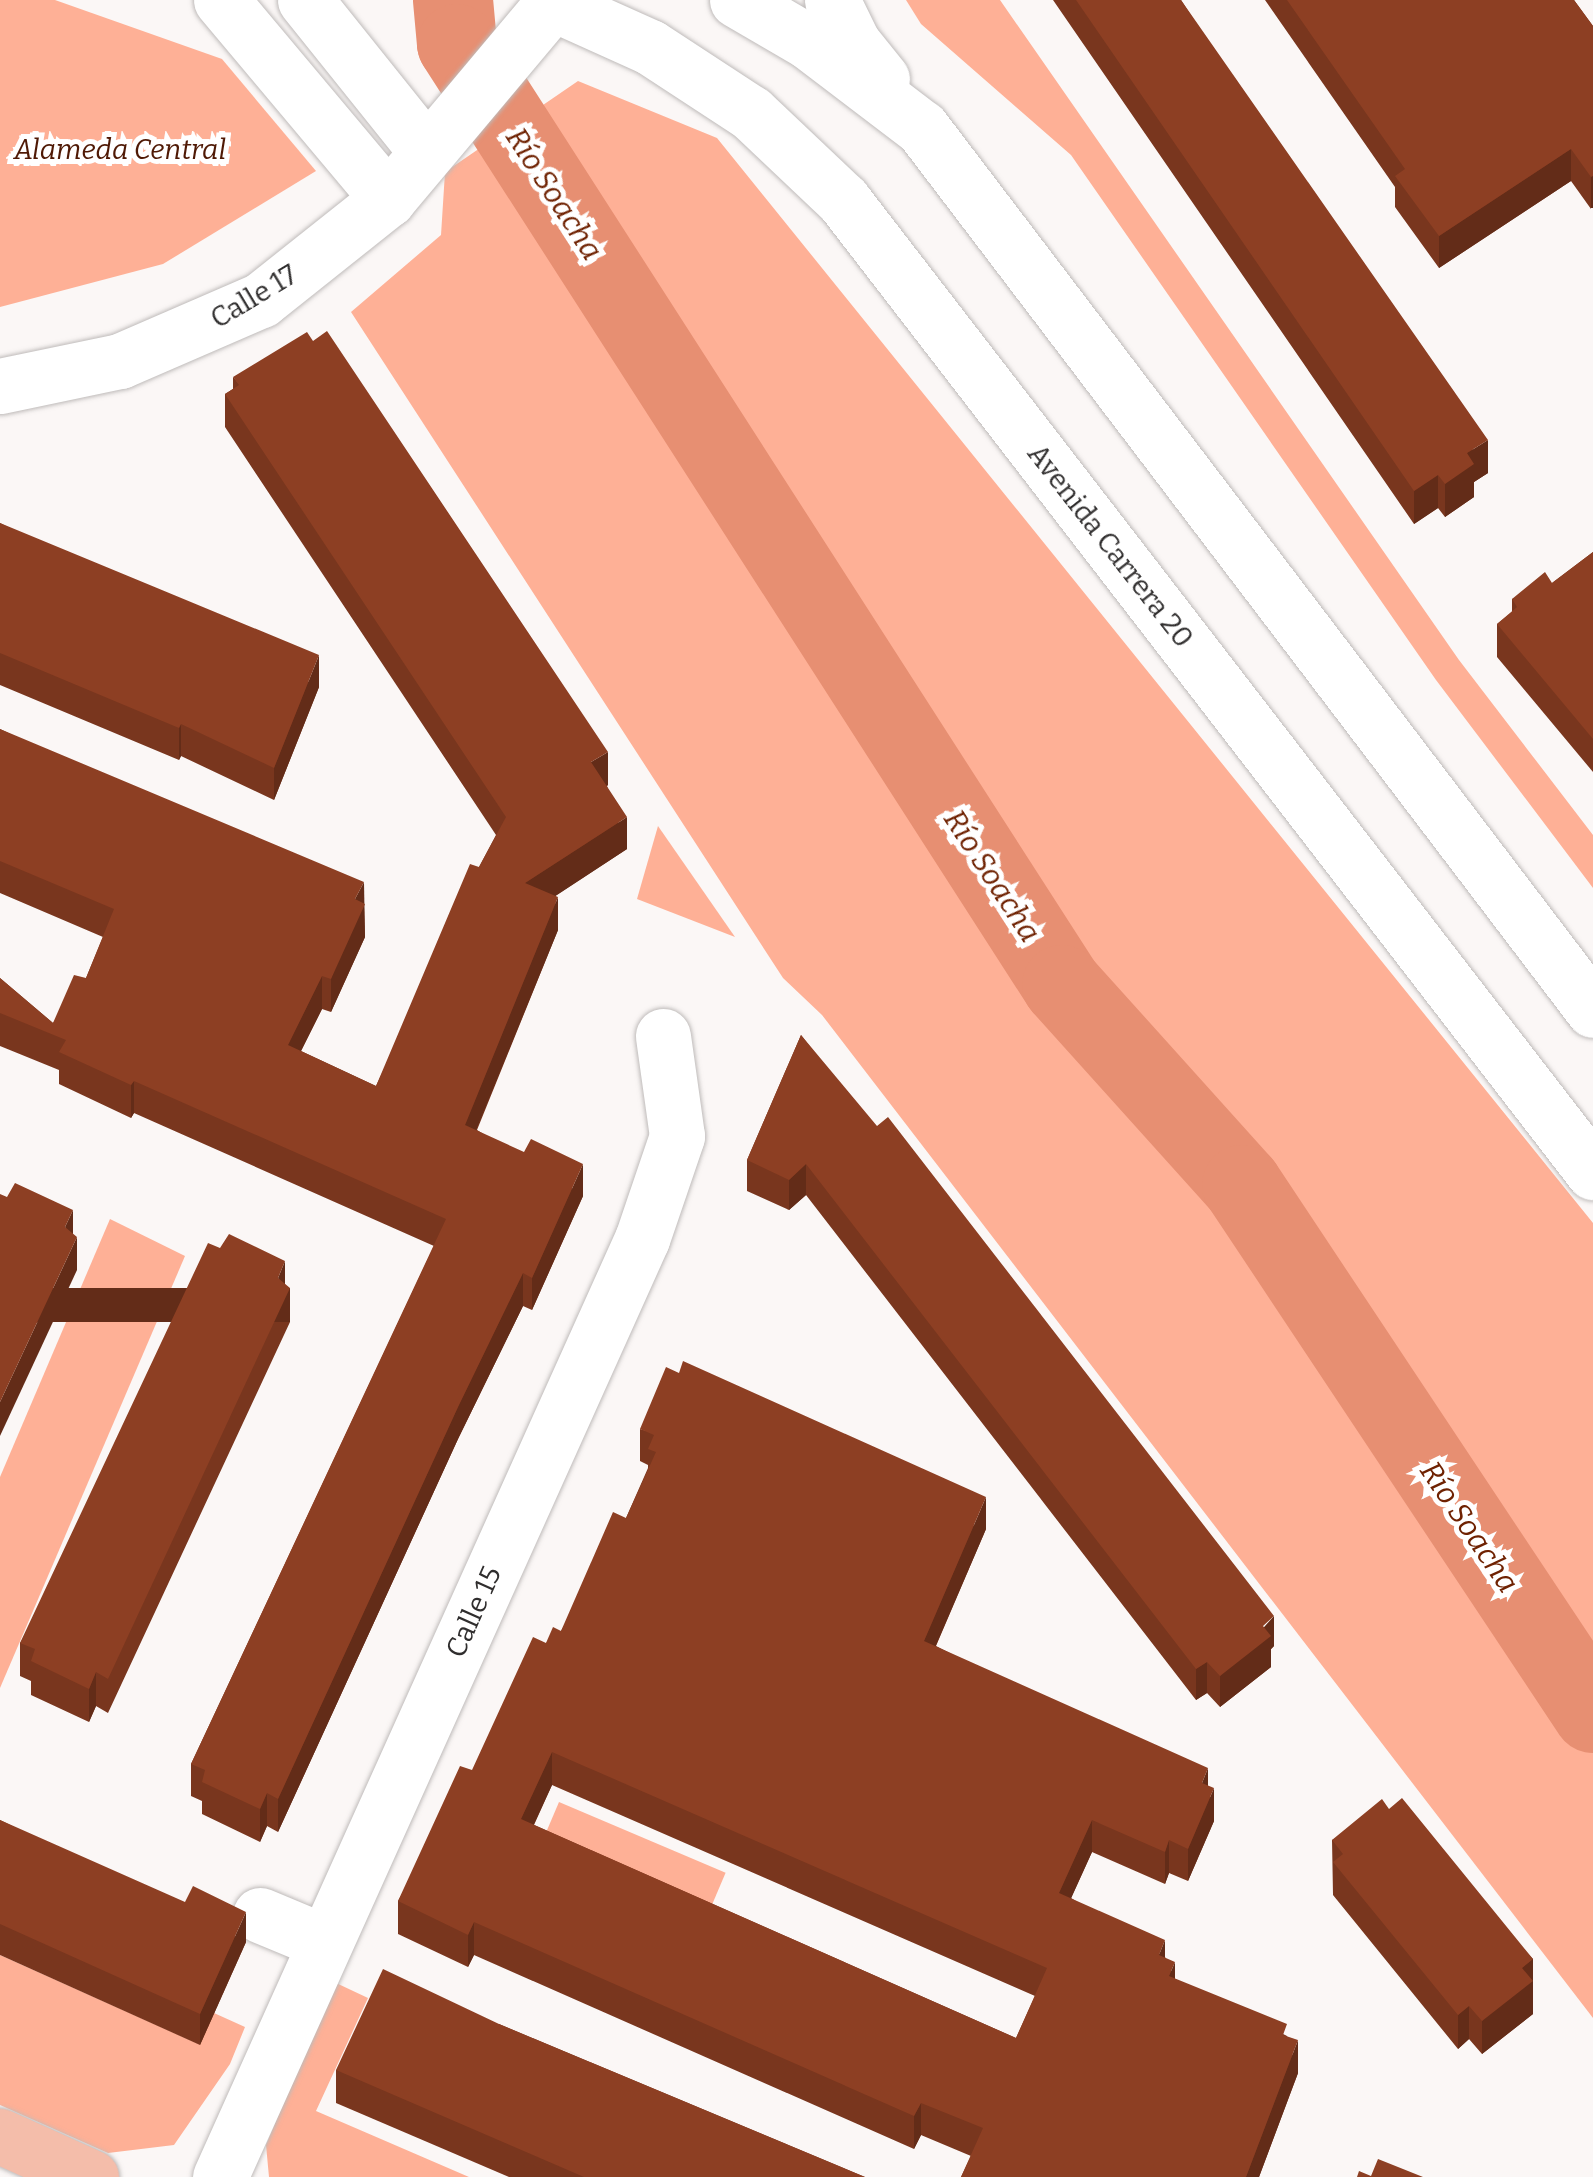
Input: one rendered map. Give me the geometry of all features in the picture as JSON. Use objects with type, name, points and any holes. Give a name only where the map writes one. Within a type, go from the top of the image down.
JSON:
[{"type":"main road","points":[[0,2136],[91,2177]]},
{"type":"street","points":[[220,0],[388,198]]},
{"type":"street","points":[[305,0],[440,134]]},
{"type":"street","points":[[737,0],[808,42],[922,128]]},
{"type":"street","points":[[832,0],[853,43],[922,128],[1593,1010]]},
{"type":"street","name":"Calle 17","points":[[0,386],[120,361],[261,300],[388,198],[554,2]]},
{"type":"street","name":"Avenida Carrera 20","points":[[554,2],[650,48],[750,113],[844,200],[1593,1172]]},
{"type":"street","name":"Calle 15","points":[[220,2177],[642,1239],[677,1136],[664,1036]]},
{"type":"street","points":[[260,1915],[325,1942]]},
{"type":"green space","name":"Alameda Central","points":[[0,0],[55,0],[222,59],[316,171],[163,264],[0,307]]},
{"type":"green space","points":[[906,0],[1000,0],[1459,660],[1593,835],[1593,888],[1436,680],[1071,155],[921,24]]},
{"type":"green space","points":[[578,81],[717,138],[1593,1223],[1593,2018],[822,1015],[783,978],[351,312],[441,235],[445,172]]},
{"type":"green space","points":[[658,826],[735,937],[637,899]]},
{"type":"green space","points":[[110,1219],[185,1256],[0,1688],[0,1477]]},
{"type":"green space","points":[[559,1802],[726,1873],[705,1922],[538,1851]]},
{"type":"green space","points":[[0,1955],[199,2044],[214,2013],[245,2027],[230,2064],[174,2145],[108,2153],[0,2105]]},
{"type":"green space","points":[[334,1982],[368,1998],[316,2111],[469,2177],[269,2177],[266,2145]]},
{"type":"building","points":[[1076,0],[1181,0],[1488,440],[1467,453],[1474,464],[1445,484],[1438,475],[1414,491]]},
{"type":"building","points":[[1287,0],[1574,0],[1593,26],[1593,176],[1571,149],[1439,236],[1395,176],[1405,169]]},
{"type":"building","points":[[327,331],[608,752],[591,762],[627,817],[525,883],[558,897],[465,1125],[524,1152],[531,1139],[583,1164],[532,1278],[523,1273],[458,1407],[278,1799],[267,1793],[260,1809],[202,1782],[205,1770],[191,1764],[446,1219],[134,1081],[131,1085],[59,1052],[66,1040],[0,1013],[0,978],[53,1023],[74,975],[86,978],[114,909],[0,861],[0,729],[364,882],[355,899],[365,904],[331,979],[322,976],[288,1045],[376,1086],[470,864],[479,867],[506,817],[225,394],[239,385],[233,377],[307,332],[313,341]]},
{"type":"building","points":[[0,523],[319,655],[274,768],[181,724],[179,728],[0,653]]},
{"type":"building","points":[[1593,552],[1593,739],[1497,624],[1517,607],[1512,599],[1545,572],[1552,583]]},
{"type":"building","points":[[801,1035],[877,1126],[888,1117],[1274,1616],[1263,1626],[1271,1636],[1220,1676],[1207,1662],[1196,1669],[806,1164],[789,1180],[747,1160]]},
{"type":"building","points":[[15,1183],[73,1210],[65,1227],[77,1237],[0,1402],[0,1194],[7,1197]]},
{"type":"building","points":[[229,1234],[285,1261],[278,1278],[290,1288],[108,1679],[96,1672],[89,1689],[31,1661],[35,1649],[20,1643],[208,1243],[220,1248]]},
{"type":"building","points":[[683,1361],[986,1497],[924,1641],[1208,1768],[1202,1783],[1214,1788],[1188,1849],[1169,1840],[1165,1852],[1092,1820],[1059,1893],[1165,1940],[1159,1955],[1175,1962],[1169,1976],[1287,2024],[1283,2035],[1298,2040],[1246,2177],[961,2177],[983,2128],[921,2103],[914,2116],[474,1922],[468,1935],[398,1901],[460,1766],[472,1770],[533,1637],[546,1643],[553,1627],[561,1631],[613,1512],[626,1518],[656,1452],[648,1449],[654,1435],[640,1429],[666,1367],[679,1373]],"holes":[[[552,1752],[1047,1968],[1016,2038],[521,1819]]]},
{"type":"building","points":[[1402,1798],[1533,1959],[1522,1968],[1533,1981],[1482,2021],[1469,2006],[1458,2015],[1333,1862],[1343,1854],[1332,1840],[1382,1799],[1389,1809]]},
{"type":"building","points":[[0,1820],[185,1902],[193,1886],[246,1912],[200,2014],[0,1924]]},
{"type":"building","points":[[383,1969],[499,2024],[865,2177],[584,2177],[336,2070]]},
{"type":"building","points":[[1378,2159],[1423,2177],[1357,2177],[1359,2171],[1371,2176]]},
{"type":"waterway","name":"Río Soacha","points":[[453,0],[457,44],[1062,985],[1242,1185],[1593,1713]]}]
